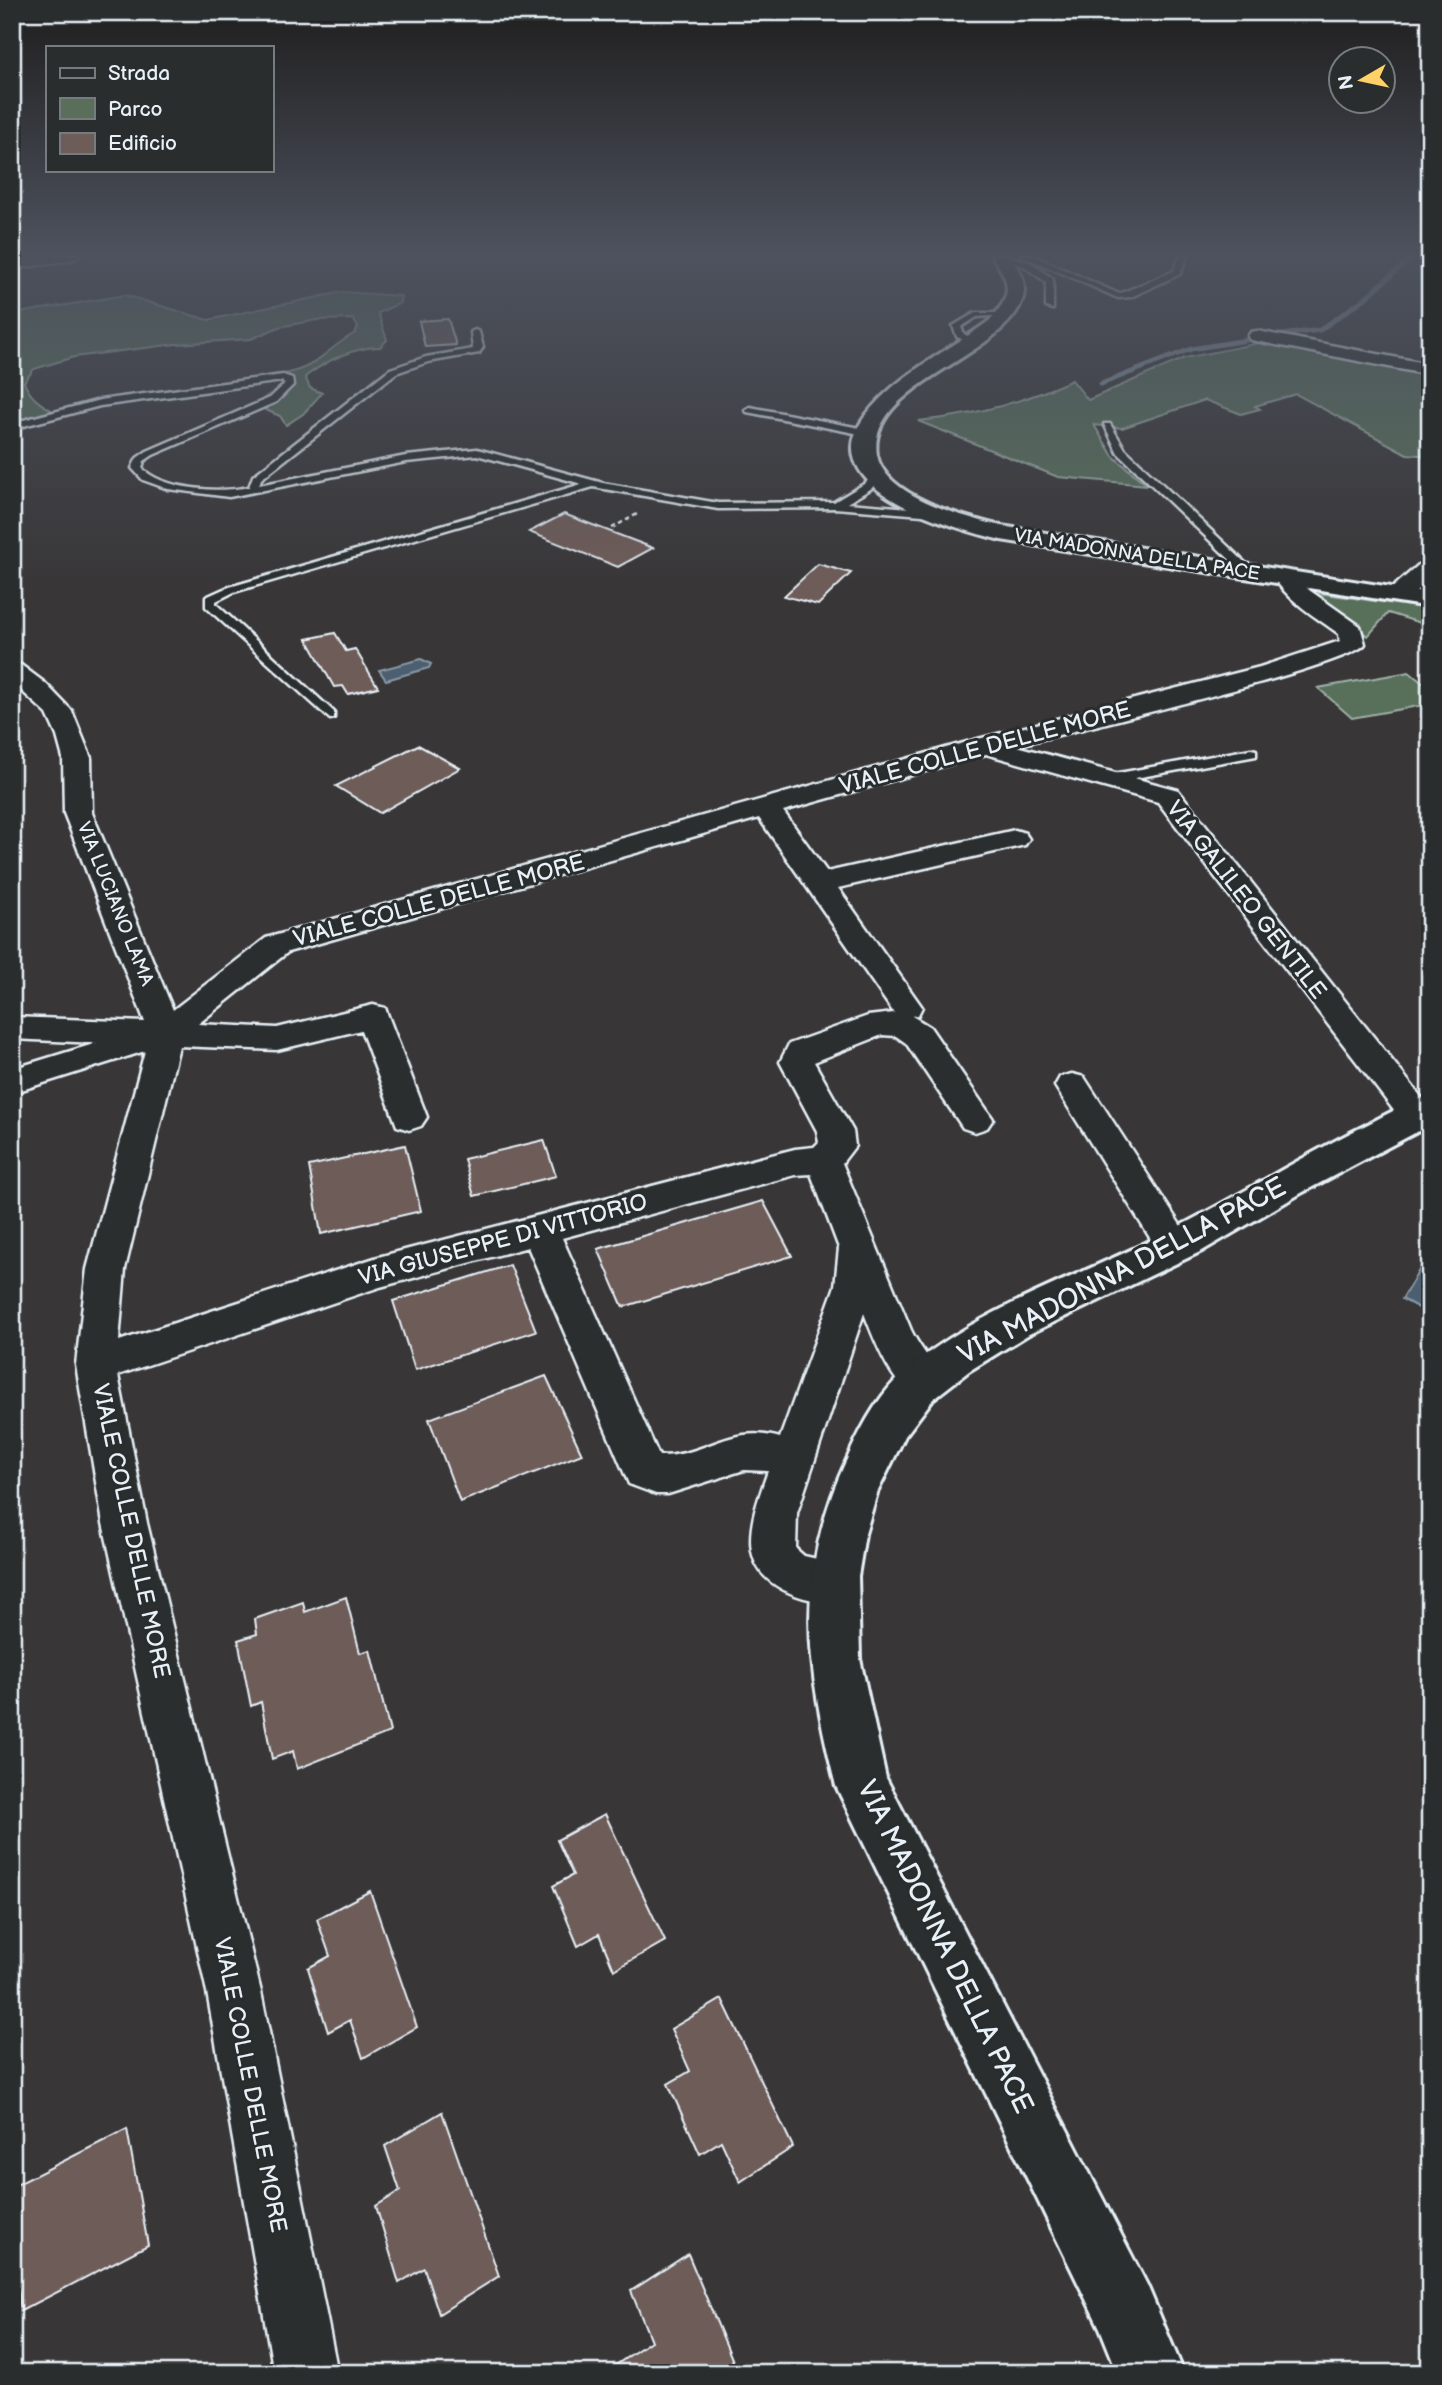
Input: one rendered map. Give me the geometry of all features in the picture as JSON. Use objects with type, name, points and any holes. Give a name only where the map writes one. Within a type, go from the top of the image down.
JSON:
[{"type":"main road","points":[[872,467],[865,432],[872,420],[895,396],[937,366]]},
{"type":"main road","name":"VIA MADONNA DELLA PACE","points":[[872,467],[897,493],[935,513],[1025,538],[1430,600]]},
{"type":"main road","name":"VIA MADONNA DELLA PACE","points":[[1151,2373],[1124,2308],[862,1786],[837,1679],[831,1616],[832,1581],[844,1522],[863,1470],[887,1426],[923,1381],[1002,1330],[1175,1247],[1290,1181],[1423,1112]]},
{"type":"street","points":[[1411,366],[1430,370]]},
{"type":"street","points":[[1398,595],[1430,567]]},
{"type":"street","name":"VIALE COLLE DELLE MORE","points":[[306,2373],[234,1992],[125,1522],[96,1365],[106,1269],[166,1033],[277,945],[987,745],[1269,672],[1328,655],[1353,644],[1351,631],[1301,595],[1286,578]]},
{"type":"street","name":"VIA LUCIANO LAMA","points":[[12,670],[36,688],[59,711],[70,736],[77,758],[78,813],[166,1033]]},
{"type":"street","name":"VIA GALILEO GENTILE","points":[[987,745],[1168,796],[1423,1112]]},
{"type":"street","points":[[767,809],[906,1007]]},
{"type":"street","points":[[819,883],[1015,839]]},
{"type":"street","points":[[12,1028],[276,1039],[373,1016],[409,1117]]},
{"type":"street","points":[[923,1381],[908,1365],[858,1249],[823,1160],[837,1146],[835,1131],[797,1062],[801,1052],[880,1024],[903,1025],[918,1035],[975,1119]]},
{"type":"street","points":[[12,1081],[166,1033]]},
{"type":"street","points":[[1072,1086],[1175,1247]]},
{"type":"street","name":"VIA GIUSEPPE DI VITTORIO","points":[[96,1365],[377,1272],[795,1162],[823,1160]]},
{"type":"street","points":[[540,1228],[644,1471],[656,1477],[670,1476],[742,1452],[755,1451],[792,1460]]},
{"type":"street","points":[[832,1581],[799,1577],[776,1560],[770,1539],[792,1460],[854,1286],[858,1249]]},
{"type":"lane","points":[[253,491],[256,478],[393,371],[406,366]]},
{"type":"lane","points":[[12,426],[100,403],[284,378],[289,380],[289,384],[273,400],[150,453],[140,460],[137,468],[146,478],[172,487],[212,493],[253,491],[406,459],[477,452],[594,483],[727,507],[835,505],[935,513]]},
{"type":"lane","points":[[750,410],[865,432]]},
{"type":"lane","points":[[1107,426],[1121,451],[1250,573]]},
{"type":"lane","points":[[856,495],[872,467]]},
{"type":"lane","points":[[330,715],[210,605],[210,599],[230,590],[594,483]]},
{"type":"lane","points":[[835,505],[856,495],[897,493]]},
{"type":"lane","points":[[865,507],[888,501],[897,493]]},
{"type":"lane","points":[[1108,779],[1251,752]]},
{"type":"path","points":[[612,528],[639,513]]},
{"type":"green space","points":[[12,366],[43,366],[34,369],[24,382],[36,399],[53,411],[12,422]]},
{"type":"green space","points":[[307,366],[322,366],[305,377],[310,388],[322,393],[303,414],[286,425],[280,416],[254,405],[282,386],[280,379],[272,375]]},
{"type":"green space","points":[[1166,366],[1400,366],[1430,372],[1430,456],[1407,454],[1296,394],[1255,406],[1260,409],[1241,414],[1205,400],[1122,428],[1094,425],[1113,456],[1147,485],[1058,477],[918,421],[997,407],[1072,380],[1088,400]]},
{"type":"green space","points":[[1319,593],[1430,609],[1430,626],[1388,613],[1368,636],[1313,598]]},
{"type":"green space","points":[[1409,672],[1430,689],[1430,704],[1352,718],[1318,688]]},
{"type":"water","points":[[421,659],[431,664],[429,668],[386,680],[379,670]]},
{"type":"water","points":[[1428,1255],[1430,1256],[1430,1314],[1402,1299]]},
{"type":"building","points":[[564,514],[653,548],[618,567],[529,532]]},
{"type":"building","points":[[818,564],[851,573],[818,605],[784,596]]},
{"type":"building","points":[[335,633],[346,651],[355,649],[378,687],[348,694],[343,686],[334,687],[307,639]]},
{"type":"building","points":[[418,745],[460,768],[380,813],[336,786]]},
{"type":"building","points":[[544,1140],[556,1176],[474,1196],[464,1159]]},
{"type":"building","points":[[405,1145],[421,1211],[321,1234],[309,1166]]},
{"type":"building","points":[[763,1201],[792,1256],[623,1307],[598,1249]]},
{"type":"building","points":[[510,1265],[536,1331],[415,1370],[393,1301]]},
{"type":"building","points":[[546,1376],[582,1454],[460,1502],[429,1419]]},
{"type":"building","points":[[346,1597],[360,1653],[370,1650],[390,1732],[297,1769],[293,1751],[272,1759],[261,1702],[251,1706],[238,1640],[257,1634],[255,1619],[303,1602],[305,1612]]},
{"type":"building","points":[[605,1814],[665,1941],[614,1970],[599,1934],[578,1946],[553,1886],[573,1875],[557,1840]]},
{"type":"building","points":[[370,1891],[417,2027],[363,2058],[350,2020],[328,2032],[308,1968],[330,1956],[317,1919]]},
{"type":"building","points":[[722,1999],[793,2147],[740,2182],[721,2141],[700,2154],[668,2084],[690,2071],[671,2029]]},
{"type":"building","points":[[442,2112],[499,2276],[439,2314],[424,2268],[399,2283],[376,2206],[400,2191],[385,2146]]},
{"type":"building","points":[[127,2129],[148,2245],[21,2311],[12,2240],[12,2187]]},
{"type":"building","points":[[688,2254],[738,2373],[604,2373],[651,2341],[631,2291]]},
{"type":"waterway","points":[[1101,384],[1147,366]]}]
